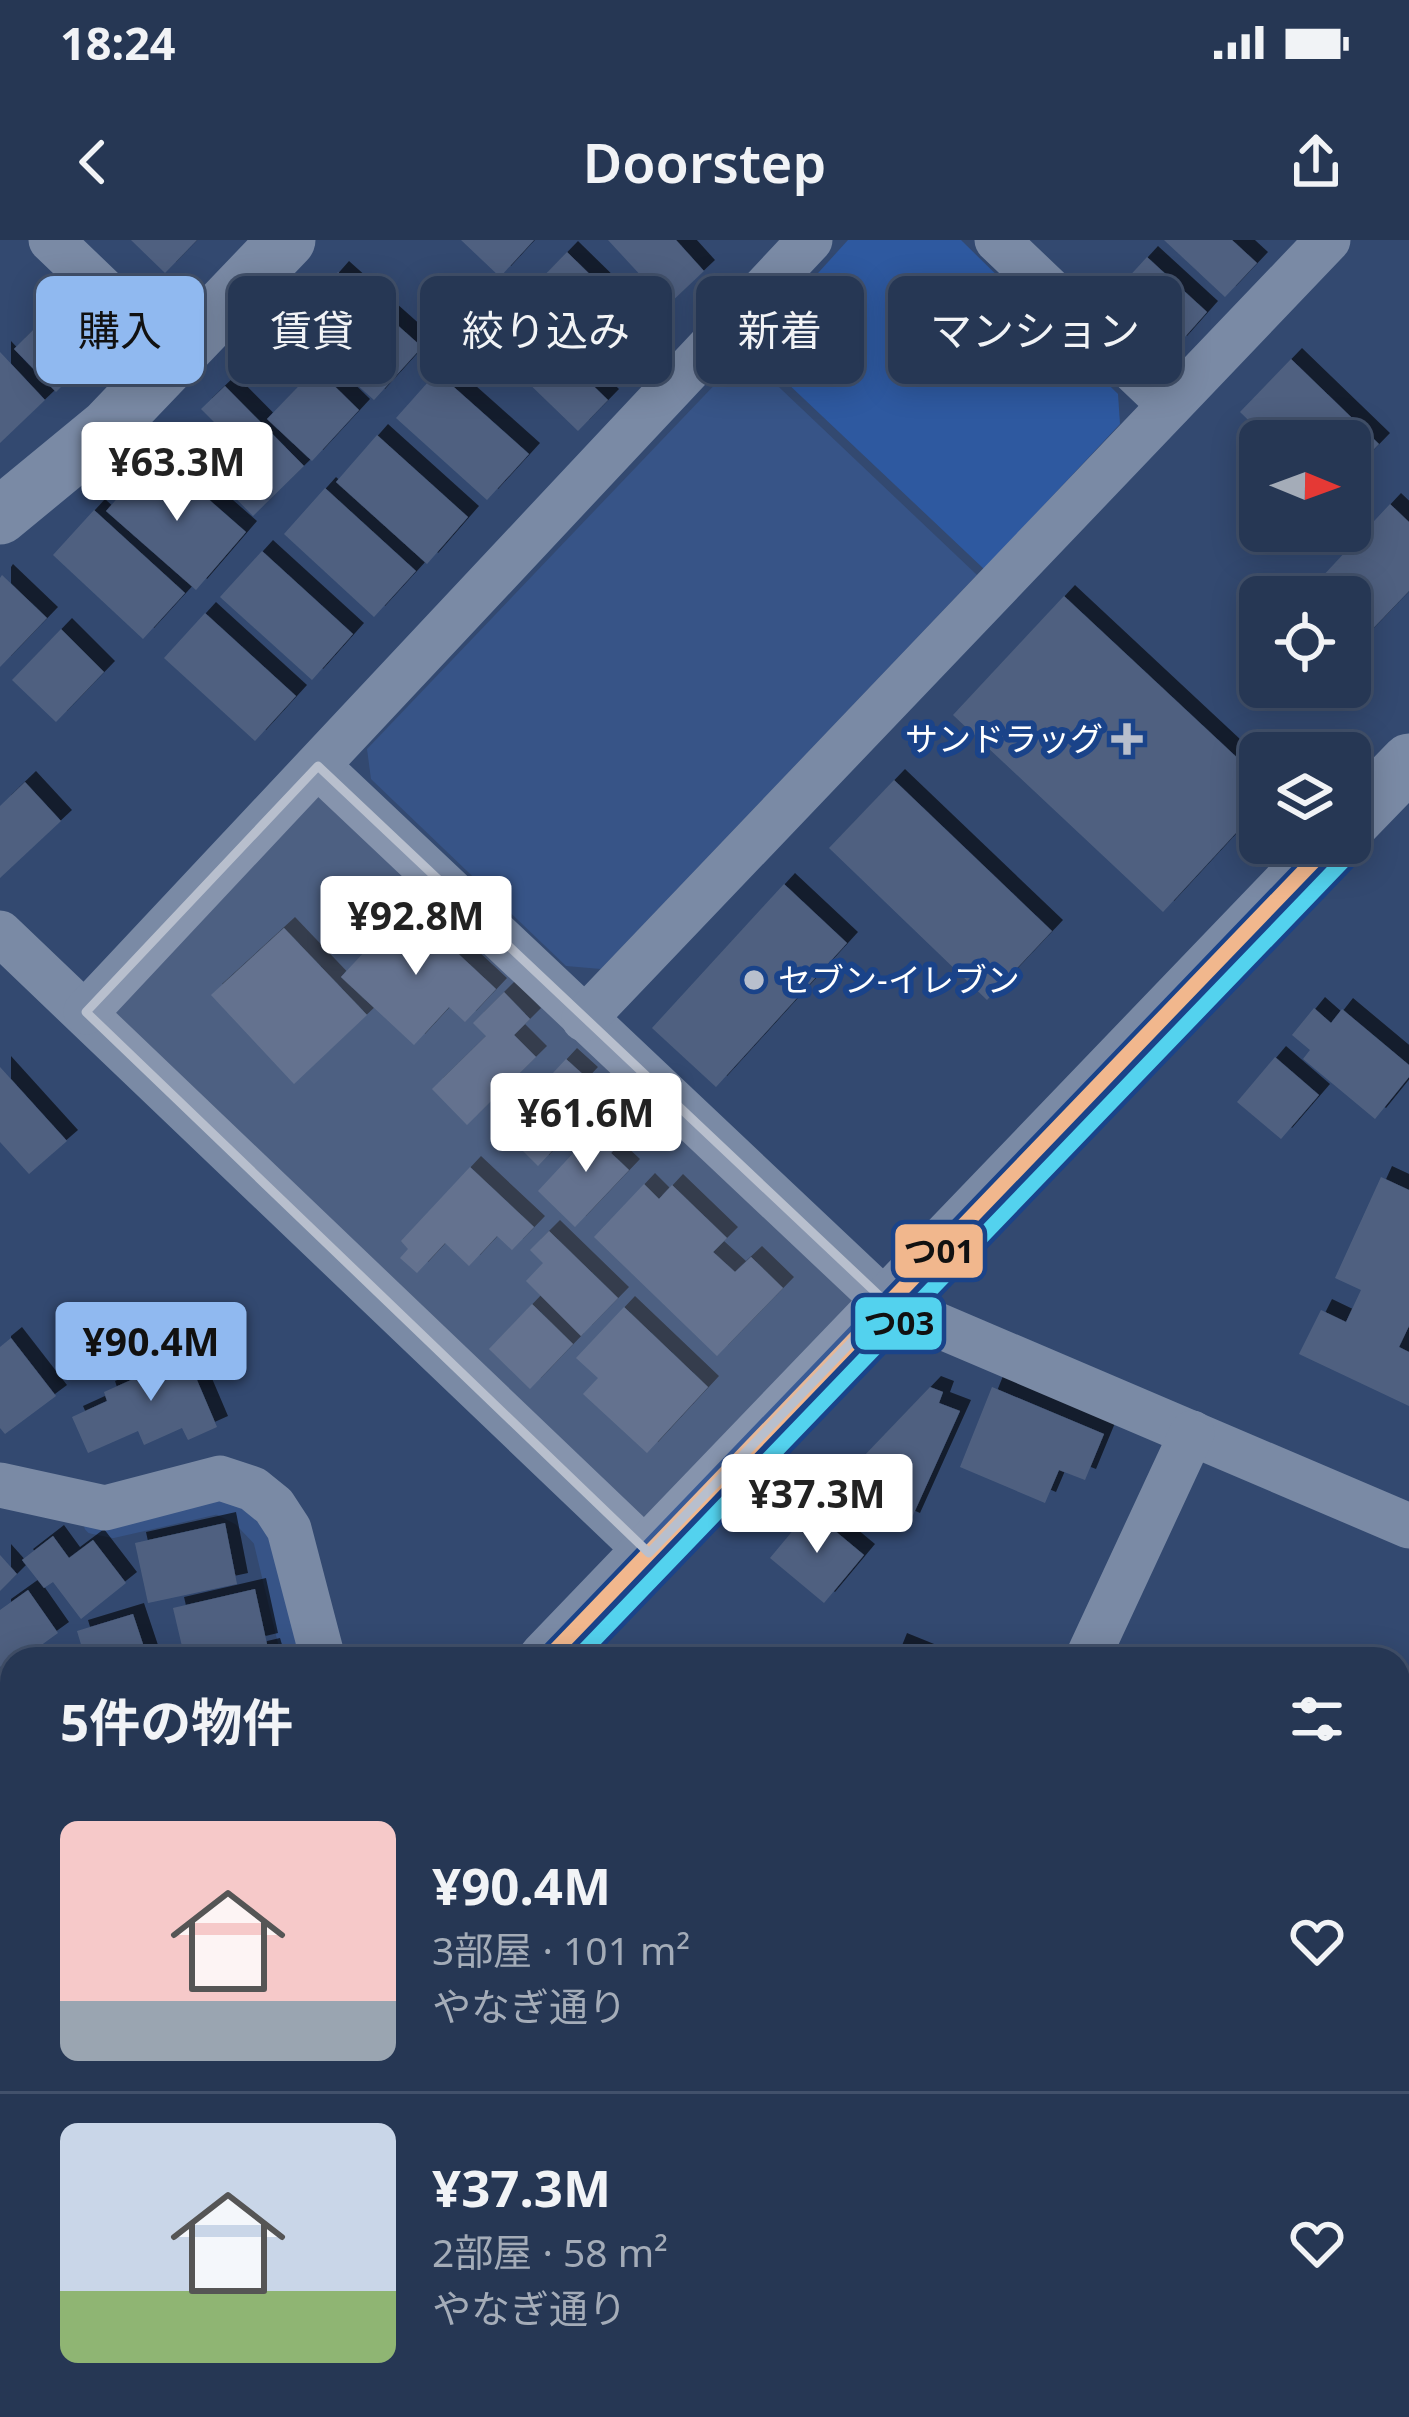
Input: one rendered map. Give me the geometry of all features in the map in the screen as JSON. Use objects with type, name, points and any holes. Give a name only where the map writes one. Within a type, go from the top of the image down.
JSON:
[{"type":"street","points":[[51,240],[89,276]]},
{"type":"street","points":[[204,327],[287,240]]},
{"type":"street","points":[[86,1012],[810,240]]},
{"type":"street","points":[[998,240],[1170,405]]},
{"type":"street","points":[[584,1019],[1328,240]]},
{"type":"street","points":[[0,516],[108,427],[149,384]]},
{"type":"street","points":[[1371,802],[1409,762]]},
{"type":"street","points":[[318,766],[888,1304],[1409,1526]]},
{"type":"street","points":[[563,1647],[1311,864]]},
{"type":"street","points":[[0,933],[649,1553]]},
{"type":"street","points":[[1093,1647],[1192,1433]]},
{"type":"street","points":[[0,1485],[105,1508],[220,1478],[253,1489],[274,1506],[289,1528],[320,1647]]},
{"type":"highlighted area","points":[[318,766],[888,1304],[649,1553],[86,1012]]},
{"type":"shaded area","points":[[848,240],[961,240],[998,276],[888,276],[888,384],[1108,384],[1118,394],[1120,424],[984,569],[788,384],[864,384],[864,276],[815,276]]},
{"type":"shaded area","points":[[715,384],[776,384],[977,575],[601,969],[566,966],[371,779],[367,749]]},
{"type":"building","points":[[131,240],[197,240],[165,273]]},
{"type":"building","points":[[461,240],[534,240],[499,276]]},
{"type":"building","points":[[608,240],[676,240],[704,271],[672,301],[672,276],[641,276]]},
{"type":"building","points":[[1164,240],[1232,240],[1257,263],[1225,297]]},
{"type":"building","points":[[567,252],[592,276],[544,276]]},
{"type":"building","points":[[1147,257],[1168,276],[1130,276]]},
{"type":"building","points":[[1182,289],[1207,312],[1182,340]]},
{"type":"building","points":[[396,324],[420,349],[396,376]]},
{"type":"building","points":[[36,327],[36,372],[14,349]]},
{"type":"building","points":[[0,352],[45,400],[0,443]]},
{"type":"building","points":[[1291,359],[1354,420],[1248,420],[1240,412]]},
{"type":"building","points":[[301,384],[332,384],[359,410],[312,461],[267,419]]},
{"type":"building","points":[[356,384],[388,384],[374,400]]},
{"type":"building","points":[[426,384],[450,384],[529,454],[487,500],[396,418]]},
{"type":"building","points":[[529,384],[591,384],[608,400],[578,431]]},
{"type":"building","points":[[225,386],[304,466],[253,516],[210,472],[237,445],[201,409]]},
{"type":"building","points":[[377,435],[468,517],[427,564],[336,482]]},
{"type":"building","points":[[149,463],[174,486],[182,476],[246,532],[196,590],[106,511]]},
{"type":"building","points":[[325,488],[416,571],[374,617],[284,534]]},
{"type":"building","points":[[1390,504],[1409,522],[1409,591],[1371,631],[1371,576],[1323,576],[1345,552],[1371,552],[1371,524]]},
{"type":"building","points":[[94,510],[185,593],[143,639],[53,555]]},
{"type":"building","points":[[262,551],[353,634],[312,680],[220,597]]},
{"type":"building","points":[[2,575],[47,618],[0,667],[0,578]]},
{"type":"building","points":[[1064,596],[1239,759],[1239,830],[1163,912],[953,715]]},
{"type":"building","points":[[205,613],[296,696],[255,741],[164,658]]},
{"type":"building","points":[[61,629],[104,672],[56,722],[12,680]]},
{"type":"building","points":[[894,780],[1052,931],[987,1000],[829,848]]},
{"type":"building","points":[[25,782],[61,821],[0,878],[0,806]]},
{"type":"building","points":[[784,884],[847,943],[716,1087],[652,1028]]},
{"type":"building","points":[[407,906],[496,989],[465,1022],[449,1007],[414,1045],[341,977]]},
{"type":"building","points":[[284,928],[367,1015],[294,1084],[211,995]]},
{"type":"building","points":[[504,992],[530,1019],[514,1035],[536,1057],[467,1125],[432,1089],[486,1036],[473,1023]]},
{"type":"building","points":[[1314,1008],[1331,1023],[1342,1009],[1409,1065],[1409,1077],[1375,1119],[1303,1059],[1310,1050],[1292,1035]]},
{"type":"building","points":[[1275,1057],[1319,1095],[1281,1139],[1237,1102]]},
{"type":"building","points":[[566,1059],[587,1078],[574,1092],[592,1108],[538,1166],[501,1129]]},
{"type":"building","points":[[0,1067],[67,1141],[29,1174],[0,1142]]},
{"type":"building","points":[[604,1120],[624,1139],[611,1153],[629,1170],[575,1227],[538,1191]]},
{"type":"building","points":[[470,1167],[534,1227],[512,1250],[497,1236],[469,1266],[445,1243],[417,1273],[400,1258],[408,1249],[401,1241]]},
{"type":"building","points":[[1381,1177],[1409,1190],[1409,1326],[1399,1347],[1409,1352],[1409,1406],[1299,1354],[1321,1310],[1346,1322],[1361,1290],[1335,1278]]},
{"type":"building","points":[[644,1184],[659,1199],[672,1185],[727,1238],[713,1252],[735,1272],[751,1257],[783,1288],[717,1356],[594,1237]]},
{"type":"building","points":[[549,1231],[618,1298],[581,1336],[526,1281],[543,1263],[530,1250]]},
{"type":"building","points":[[532,1304],[573,1344],[530,1389],[489,1349]]},
{"type":"building","points":[[624,1307],[708,1387],[647,1453],[583,1394],[598,1378],[576,1358]]},
{"type":"building","points":[[11,1338],[56,1396],[5,1434],[0,1428],[0,1347]]},
{"type":"building","points":[[193,1344],[208,1376],[197,1380],[217,1427],[188,1440],[182,1428],[144,1445],[138,1431],[88,1453],[72,1417],[107,1401],[104,1392],[131,1380],[127,1373]]},
{"type":"building","points":[[930,1387],[943,1392],[939,1403],[960,1411],[909,1524],[872,1508],[875,1498],[839,1482]]},
{"type":"building","points":[[992,1387],[1104,1434],[1085,1480],[1059,1470],[1045,1503],[960,1467]]},
{"type":"building","points":[[810,1510],[864,1555],[824,1603],[770,1558]]},
{"type":"building","points":[[225,1523],[237,1584],[148,1603],[135,1543]]},
{"type":"building","points":[[53,1536],[69,1558],[93,1540],[126,1583],[81,1619],[53,1582],[44,1588],[22,1560]]},
{"type":"building","points":[[0,1555],[17,1574],[0,1591]]},
{"type":"building","points":[[255,1589],[267,1644],[182,1647],[173,1608]]},
{"type":"building","points":[[28,1590],[58,1633],[39,1647],[0,1647],[0,1610]]},
{"type":"building","points":[[133,1614],[144,1647],[82,1647],[77,1631]]},
{"type":"waterway","points":[[93,1525],[113,1529],[218,1505],[241,1517],[262,1539],[288,1647]]},
{"type":"transit line","name":"つ01","points":[[559,1647],[1311,864]]},
{"type":"transit line","name":"つ03","points":[[588,1647],[1340,864]]},
{"type":"place","name":"サンドラッグ","points":[[1127,739]]},
{"type":"place","name":"セブン-イレブン","points":[[754,980]]}]
